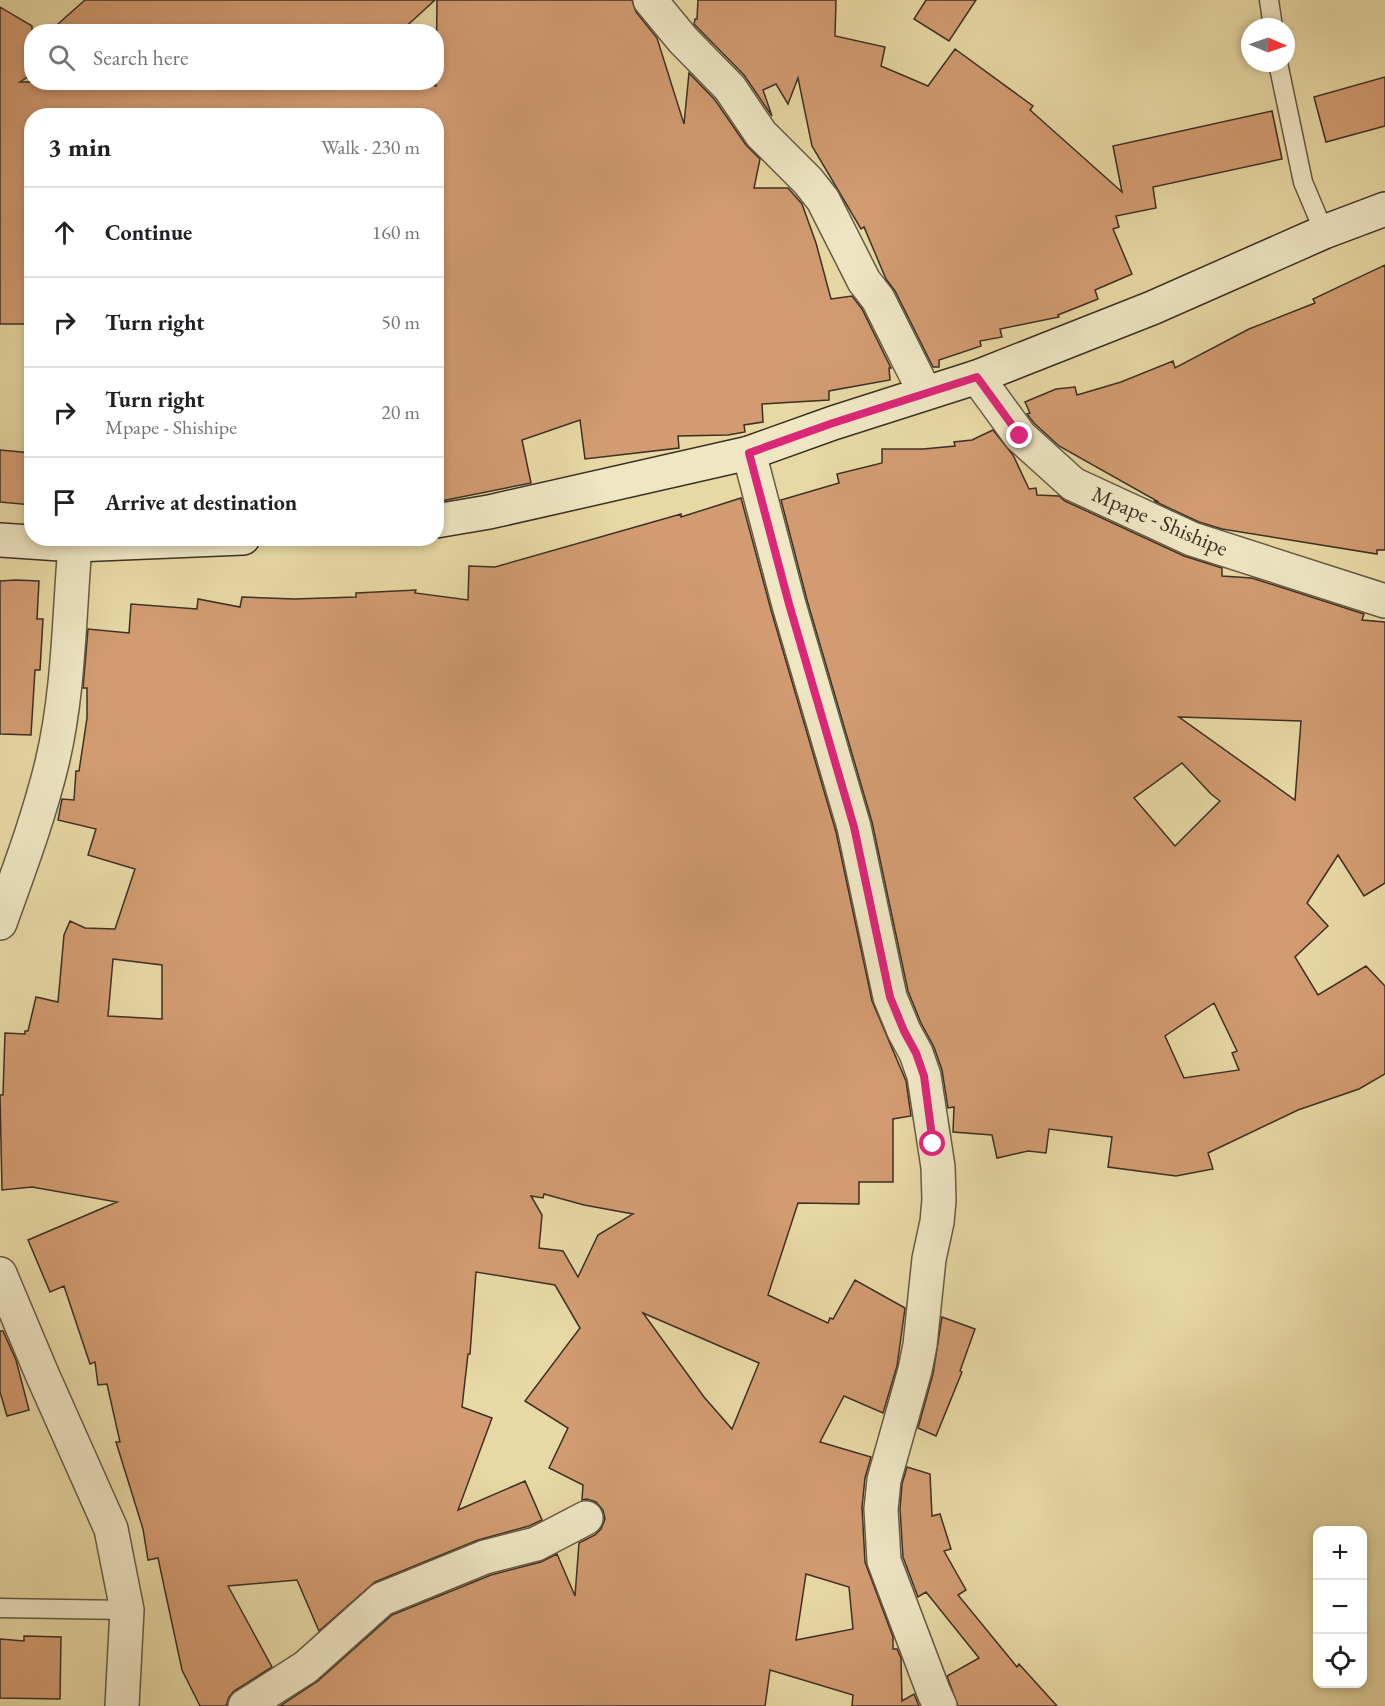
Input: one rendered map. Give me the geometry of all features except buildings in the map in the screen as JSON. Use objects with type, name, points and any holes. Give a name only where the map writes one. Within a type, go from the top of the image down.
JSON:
[{"type":"street","points":[[650,0],[683,40],[730,88],[761,134],[808,181],[823,200],[864,281],[878,299],[925,393]]},
{"type":"street","points":[[444,520],[489,512],[749,453],[833,423],[977,377],[1152,308],[1323,232],[1385,209]]},
{"type":"street","name":"Mpape - Shishipe","points":[[977,377],[1020,436],[1073,484],[1192,539],[1385,601]]},
{"type":"street","points":[[749,453],[789,604],[854,827],[890,997],[924,1076],[938,1167],[937,1222],[929,1258],[920,1345],[915,1371],[884,1480],[881,1509],[884,1561],[934,1702]]},
{"type":"street","points":[[0,540],[24,542]]},
{"type":"street","points":[[0,923],[31,836],[52,762],[63,699],[75,546]]},
{"type":"street","points":[[0,1274],[111,1529],[127,1610],[122,1706]]},
{"type":"street","points":[[245,1706],[306,1667],[382,1599],[485,1557],[536,1544],[586,1518]]},
{"type":"lane","points":[[1269,0],[1272,18]]},
{"type":"lane","points":[[1280,72],[1303,182],[1323,232]]},
{"type":"lane","points":[[0,1608],[127,1610]]},
{"type":"route","points":[[933,1144],[924,1076],[890,997],[854,827],[789,604],[749,453],[833,423],[977,377],[1020,436]]}]
